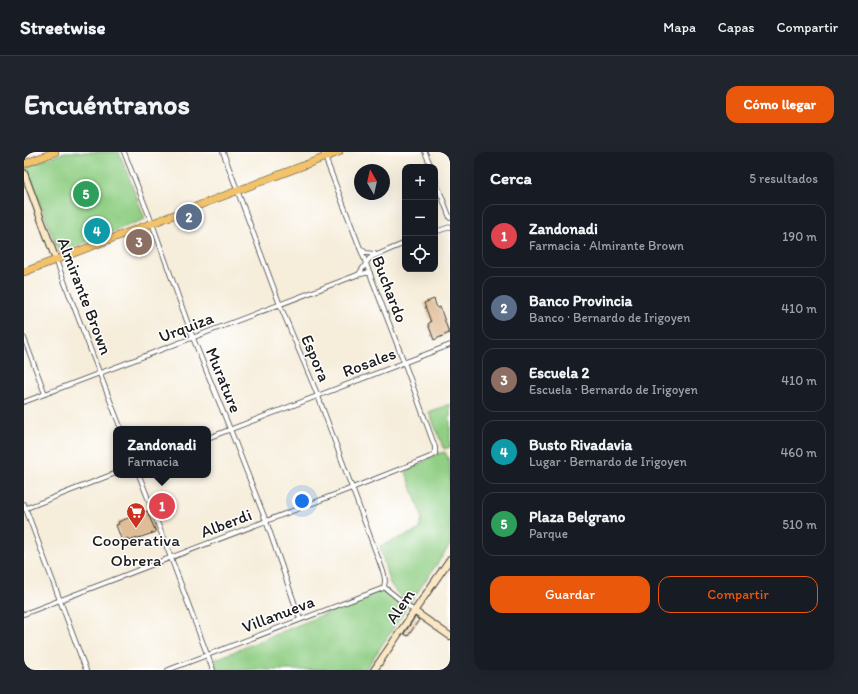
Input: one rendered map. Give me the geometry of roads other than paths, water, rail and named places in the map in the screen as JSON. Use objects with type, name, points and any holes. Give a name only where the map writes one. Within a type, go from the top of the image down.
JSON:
[{"type":"main road","points":[[24,164],[55,152]]},
{"type":"main road","points":[[24,272],[237,191],[324,155],[339,152]]},
{"type":"main road","name":"Almirante Brown","points":[[24,173],[56,260]]},
{"type":"main road","name":"Alem","points":[[374,670],[450,559]]},
{"type":"main road","points":[[414,611],[450,636]]},
{"type":"street","name":"Murature","points":[[124,152],[152,223],[193,338],[266,521],[300,619]]},
{"type":"street","name":"Espora","points":[[223,152],[280,305],[318,396],[384,574],[384,587]]},
{"type":"street","points":[[425,152],[430,164]]},
{"type":"street","name":"Buchardo","points":[[324,155],[404,362],[436,453]]},
{"type":"street","points":[[438,187],[450,218]]},
{"type":"street","points":[[438,231],[450,226]]},
{"type":"street","points":[[357,275],[362,270],[368,259],[376,254],[402,244]]},
{"type":"street","name":"Buchardo","points":[[360,248],[366,253],[376,254]]},
{"type":"street","name":"Almirante Brown","points":[[56,260],[120,426]]},
{"type":"street","name":"Urquiza","points":[[24,402],[357,275],[366,273],[370,274]]},
{"type":"street","points":[[24,338],[45,394]]},
{"type":"street","name":"Rosales","points":[[211,437],[450,345]]},
{"type":"street","name":"Alberdi","points":[[24,614],[352,488],[430,457],[436,453]]},
{"type":"street","points":[[86,670],[25,507],[113,474]]},
{"type":"street","points":[[140,478],[172,558],[213,670]]},
{"type":"street","points":[[384,587],[414,611]]},
{"type":"street","name":"Villanueva","points":[[168,670],[384,587]]},
{"type":"place","name":"Plaza Belgrano","points":[[86,194]]},
{"type":"place","name":"Banco Provincia","points":[[189,217]]},
{"type":"place","name":"Busto Rivadavia","points":[[97,231]]},
{"type":"place","name":"Escuela 2","points":[[139,242]]},
{"type":"place","name":"Zandonadi","points":[[162,506]]},
{"type":"place","name":"Cooperativa Obrera","points":[[136,529]]}]
